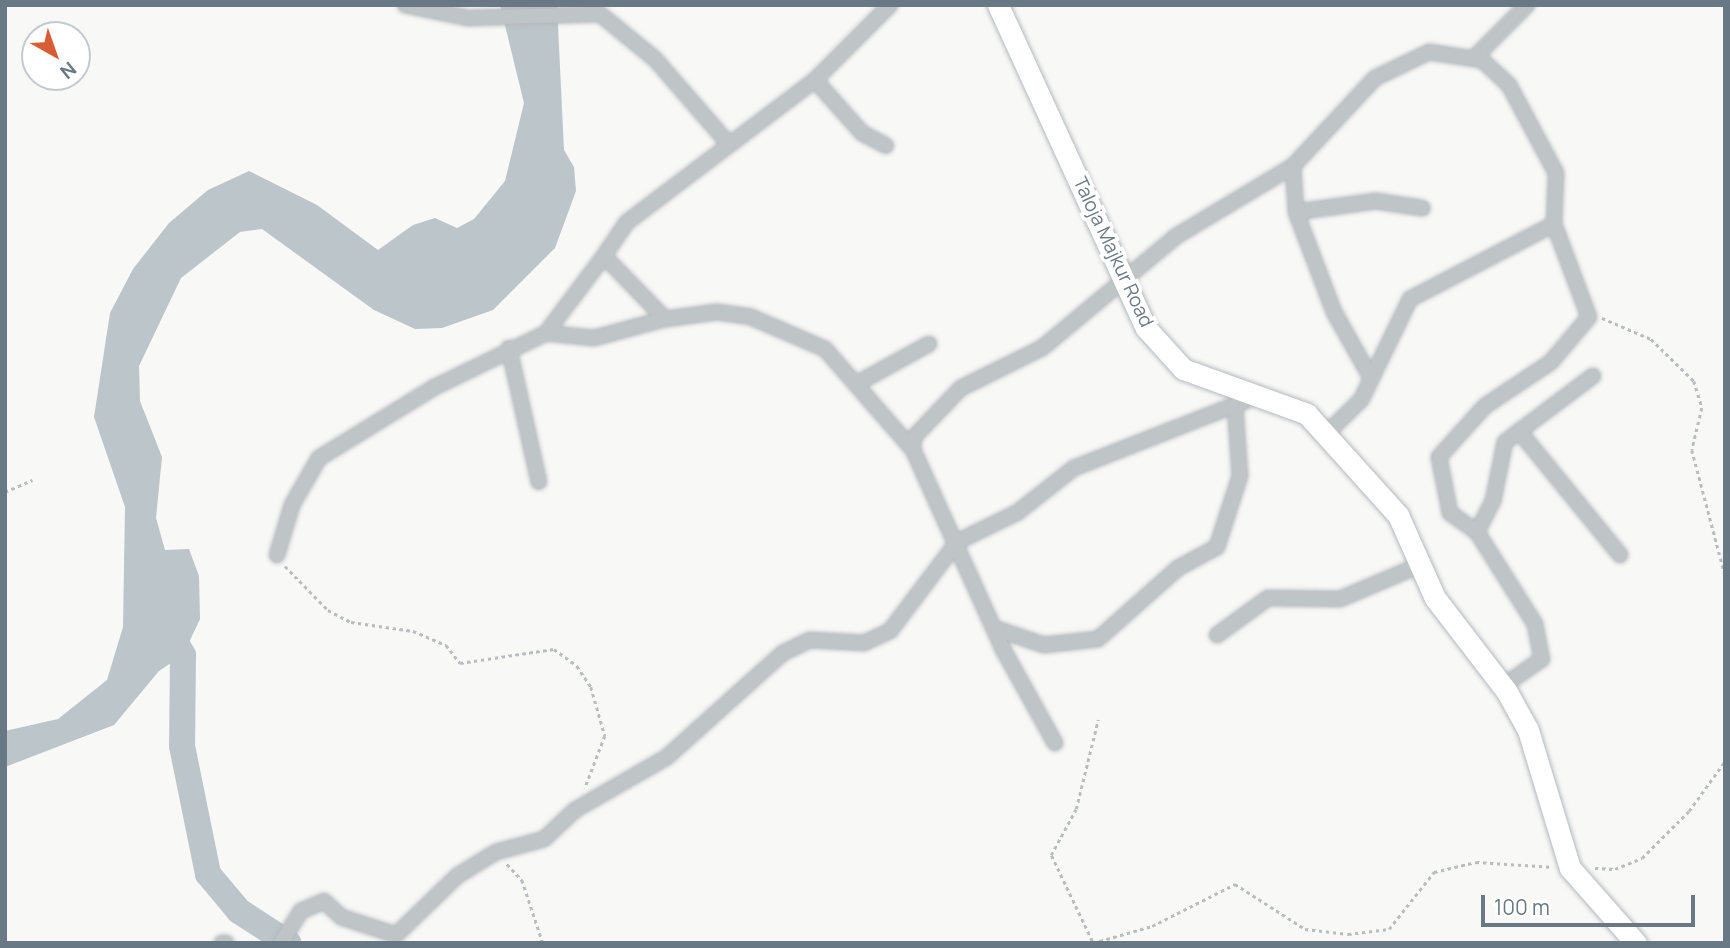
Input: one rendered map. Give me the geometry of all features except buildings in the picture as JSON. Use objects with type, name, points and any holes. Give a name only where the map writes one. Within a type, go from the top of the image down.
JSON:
[{"type":"street","points":[[405,5],[468,18],[582,10],[616,23],[655,59],[727,142]]},
{"type":"street","points":[[546,333],[627,222],[727,142],[816,80],[890,5]]},
{"type":"street","name":"Taloja Majkur Road","points":[[998,5],[1146,328],[1183,369],[1245,401],[1307,414],[1398,514],[1435,598],[1503,686],[1548,782],[1570,868],[1636,943]]},
{"type":"street","points":[[1474,58],[1527,5]]},
{"type":"street","points":[[913,450],[914,437],[961,388],[1042,348],[1175,237],[1293,166],[1375,78],[1429,52],[1474,58],[1509,85],[1556,173],[1554,224],[1589,317],[1551,362],[1485,407],[1440,457],[1450,513],[1477,532],[1535,624],[1542,659],[1503,686]]},
{"type":"street","points":[[816,80],[862,132],[886,146]]},
{"type":"street","points":[[1293,166],[1296,212],[1334,312],[1371,378]]},
{"type":"street","points":[[1296,212],[1376,201],[1422,208]]},
{"type":"street","points":[[1326,434],[1361,400],[1410,299],[1554,224]]},
{"type":"street","points":[[604,256],[665,319]]},
{"type":"street","points":[[277,555],[292,505],[319,458],[509,348],[546,333],[594,338],[665,319],[717,312],[751,317],[825,349],[858,383],[913,450],[994,628],[1055,743]]},
{"type":"street","points":[[858,383],[929,344]]},
{"type":"street","points":[[509,348],[540,482]]},
{"type":"street","points":[[1477,532],[1493,501],[1505,442],[1593,376]]},
{"type":"street","points":[[281,943],[300,911],[324,901],[341,918],[396,935],[457,876],[496,852],[544,839],[575,810],[667,757],[782,653],[810,640],[864,643],[890,631],[957,542],[1018,512],[1074,468],[1245,401],[1240,476],[1217,547],[1178,568],[1098,639],[1044,645],[994,628]]},
{"type":"street","points":[[1519,431],[1620,555]]},
{"type":"street","points":[[1217,635],[1268,598],[1340,599],[1420,565]]},
{"type":"path","points":[[1589,317],[1617,320],[1651,338],[1694,381],[1702,408],[1692,450],[1725,575]]},
{"type":"path","points":[[5,492],[32,480]]},
{"type":"path","points":[[277,555],[302,590],[328,610],[351,622],[413,631],[446,645],[460,663],[554,649],[577,666],[605,736],[575,810]]},
{"type":"path","points":[[1098,720],[1076,809],[1051,855],[1092,942],[1152,926],[1235,884],[1305,929],[1348,934],[1389,929],[1434,872],[1476,862],[1615,869],[1642,858],[1689,811],[1725,761]]},
{"type":"path","points":[[496,852],[522,880],[543,943]]},
{"type":"shaded area","points":[[500,5],[557,5],[564,150],[574,167],[576,191],[555,248],[493,310],[442,328],[415,329],[374,310],[262,229],[240,232],[181,278],[139,366],[140,401],[162,457],[156,518],[165,550],[189,549],[199,576],[200,619],[183,655],[159,671],[114,725],[5,767],[5,731],[58,719],[107,680],[123,627],[125,507],[94,417],[110,313],[133,269],[169,223],[208,190],[249,171],[317,205],[378,250],[413,225],[435,218],[457,228],[474,219],[505,181],[524,103]]},
{"type":"waterway","points":[[165,624],[183,655],[182,746],[208,874],[239,911],[288,943]]}]
